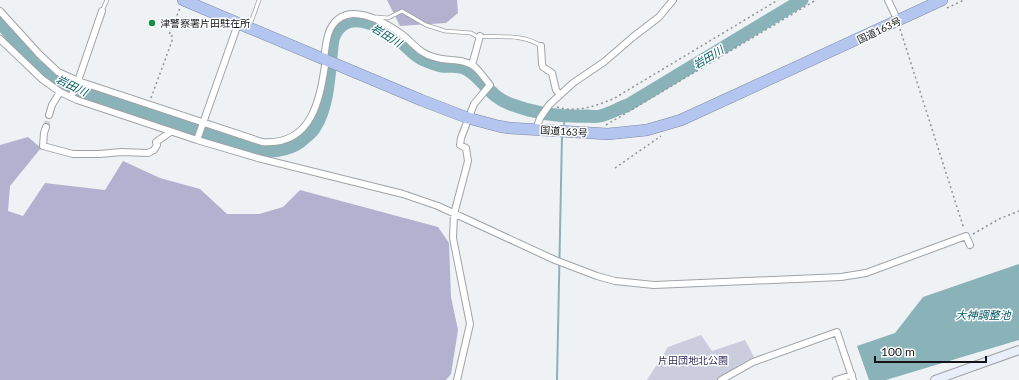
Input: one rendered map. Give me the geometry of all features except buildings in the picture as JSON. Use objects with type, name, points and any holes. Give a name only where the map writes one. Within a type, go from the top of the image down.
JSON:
[{"type":"highway","name":"国道163号","points":[[183,0],[421,100],[468,118],[509,128],[628,133],[647,130],[682,120],[942,0]]},
{"type":"street","points":[[536,129],[540,118],[549,105],[573,83],[604,62],[659,17],[673,0]]},
{"type":"street","points":[[888,0],[898,21]]},
{"type":"street","points":[[0,11],[39,54],[58,72],[78,82],[202,124],[262,142],[273,142],[290,138],[301,130],[313,113],[328,60],[330,29],[335,21],[350,14],[370,17],[381,22],[400,33],[425,53],[442,59],[462,61],[476,67],[490,85],[474,104],[460,138],[460,145],[466,148],[468,161],[454,214],[453,238],[470,324],[457,380]]},
{"type":"street","points":[[72,95],[78,82],[102,11]]},
{"type":"street","points":[[197,139],[238,24]]},
{"type":"street","points":[[472,65],[480,36]]},
{"type":"street","points":[[0,39],[32,71],[50,86],[60,92],[72,95],[77,100],[258,158],[404,194],[431,204],[568,265],[615,281],[654,285],[841,277],[866,273],[966,236],[970,245]]},
{"type":"street","points":[[541,46],[543,67],[552,73],[556,90],[560,96]]},
{"type":"street","points":[[49,115],[52,105],[60,92]]},
{"type":"street","points":[[46,127],[43,146],[73,154],[148,153],[154,150],[157,145],[156,142],[170,131]]},
{"type":"street","points":[[721,380],[752,362],[837,332],[852,377],[836,380]]},
{"type":"street","points":[[935,380],[1019,350]]},
{"type":"lane","points":[[102,11],[107,0]]},
{"type":"lane","points":[[249,28],[259,0]]},
{"type":"lane","points":[[370,17],[388,18],[402,11],[426,25],[445,31],[471,33],[476,36],[521,38],[541,46]]},
{"type":"path","points":[[149,105],[172,41],[172,36],[169,34],[183,0]]},
{"type":"path","points":[[549,105],[570,110],[584,109],[613,99],[778,0]]},
{"type":"path","points":[[601,133],[606,124],[816,0]]},
{"type":"path","points":[[898,21],[966,236],[1019,211]]},
{"type":"green space","name":"片田団地北公園","points":[[701,335],[712,351],[745,340],[754,357],[716,380],[647,380],[668,347]]},
{"type":"shaded area","points":[[387,0],[457,0],[458,13],[446,23],[400,26]]},
{"type":"shaded area","points":[[28,137],[41,148],[10,186],[8,211],[23,216],[45,183],[105,190],[123,161],[160,178],[200,189],[227,214],[259,214],[283,207],[300,190],[438,227],[449,243],[451,297],[458,330],[451,374],[446,380],[0,380],[0,145]]},
{"type":"water","name":"大神調整池","points":[[1019,264],[1019,340],[886,380],[869,380],[857,346],[895,333],[923,297]]},
{"type":"waterway","name":"岩田川","points":[[0,22],[36,66],[54,78],[78,90],[255,149],[272,151],[295,145],[308,135],[315,127],[324,107],[333,39],[338,29],[345,23],[362,21],[372,24],[398,39],[413,53],[424,60],[442,66],[459,66],[465,68],[474,74],[492,93],[510,104],[547,114],[566,116],[600,116],[628,105],[802,0]]},
{"type":"waterway","name":"岩田川","points":[[564,124],[566,117]]},
{"type":"waterway","points":[[557,380],[562,135]]},
{"type":"tunnel","points":[[46,127],[49,115]]},
{"type":"place","name":"津警察署片田駐在所","points":[[152,23]]}]
